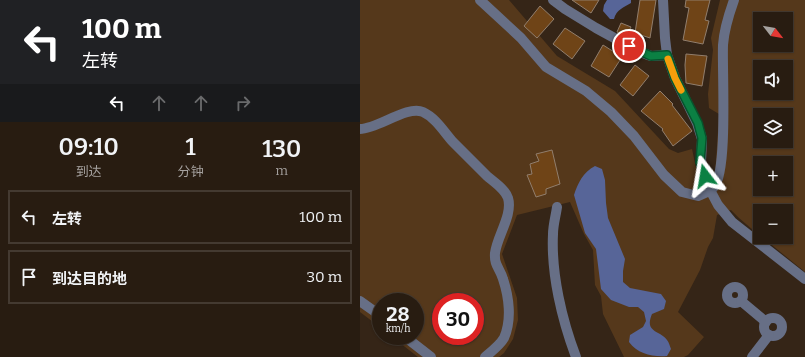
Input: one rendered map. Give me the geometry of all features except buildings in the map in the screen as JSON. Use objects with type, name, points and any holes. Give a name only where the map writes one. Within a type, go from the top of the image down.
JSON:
[{"type":"street","points":[[480,0],[521,38],[546,67],[586,92],[611,112],[634,136],[664,175],[682,192],[698,196],[714,187],[721,166],[723,124],[723,44],[727,20],[734,0]]},
{"type":"street","points":[[554,0],[596,28],[640,52],[651,56],[667,55]]},
{"type":"street","points":[[663,0],[667,55],[675,78],[698,123],[702,138],[700,162],[710,190],[718,205],[732,222],[805,279]]},
{"type":"street","points":[[360,129],[378,125],[411,111],[421,111],[431,116],[470,159],[504,191],[508,198],[508,208],[505,221],[495,251],[495,262],[503,277],[507,292],[509,324],[503,339],[485,357]]},
{"type":"street","points":[[557,206],[553,232],[553,258],[566,329],[576,357]]},
{"type":"street","points":[[360,301],[372,310]]},
{"type":"street","points":[[741,301],[766,322]]},
{"type":"street","points":[[770,318],[776,319],[782,325],[779,333],[774,336],[768,335],[765,330],[766,322],[770,318]]},
{"type":"street","points":[[752,357],[768,335]]},
{"type":"street","points":[[416,345],[431,357]]},
{"type":"shaded area","points":[[360,0],[509,0],[557,56],[615,91],[669,149],[678,153],[692,149],[701,191],[715,177],[719,114],[709,108],[708,94],[713,50],[711,38],[720,0],[805,0],[805,272],[771,244],[793,244],[793,204],[753,204],[753,230],[731,210],[717,215],[713,238],[708,247],[700,270],[678,312],[704,337],[688,355],[684,357],[624,357],[603,314],[601,296],[595,285],[593,250],[584,234],[570,202],[517,215],[502,254],[517,298],[518,320],[513,339],[504,353],[499,357],[418,357],[403,345],[424,345],[424,293],[372,293],[372,321],[360,312]]},
{"type":"water","points":[[607,0],[631,0],[631,3],[618,11],[614,19],[610,19],[603,11]]},
{"type":"water","points":[[595,166],[602,169],[605,180],[608,218],[625,259],[623,282],[630,288],[661,294],[666,301],[664,309],[652,314],[650,325],[651,328],[664,337],[668,342],[671,349],[667,356],[646,354],[641,352],[629,342],[630,335],[643,327],[646,321],[644,312],[638,307],[629,307],[611,300],[601,289],[596,249],[585,233],[574,195],[577,186],[587,171]]},
{"type":"slow traffic","points":[[668,59],[681,90]]},
{"type":"route","points":[[629,46],[651,56],[667,55],[675,78],[698,123],[702,138],[700,162],[705,176]]}]
